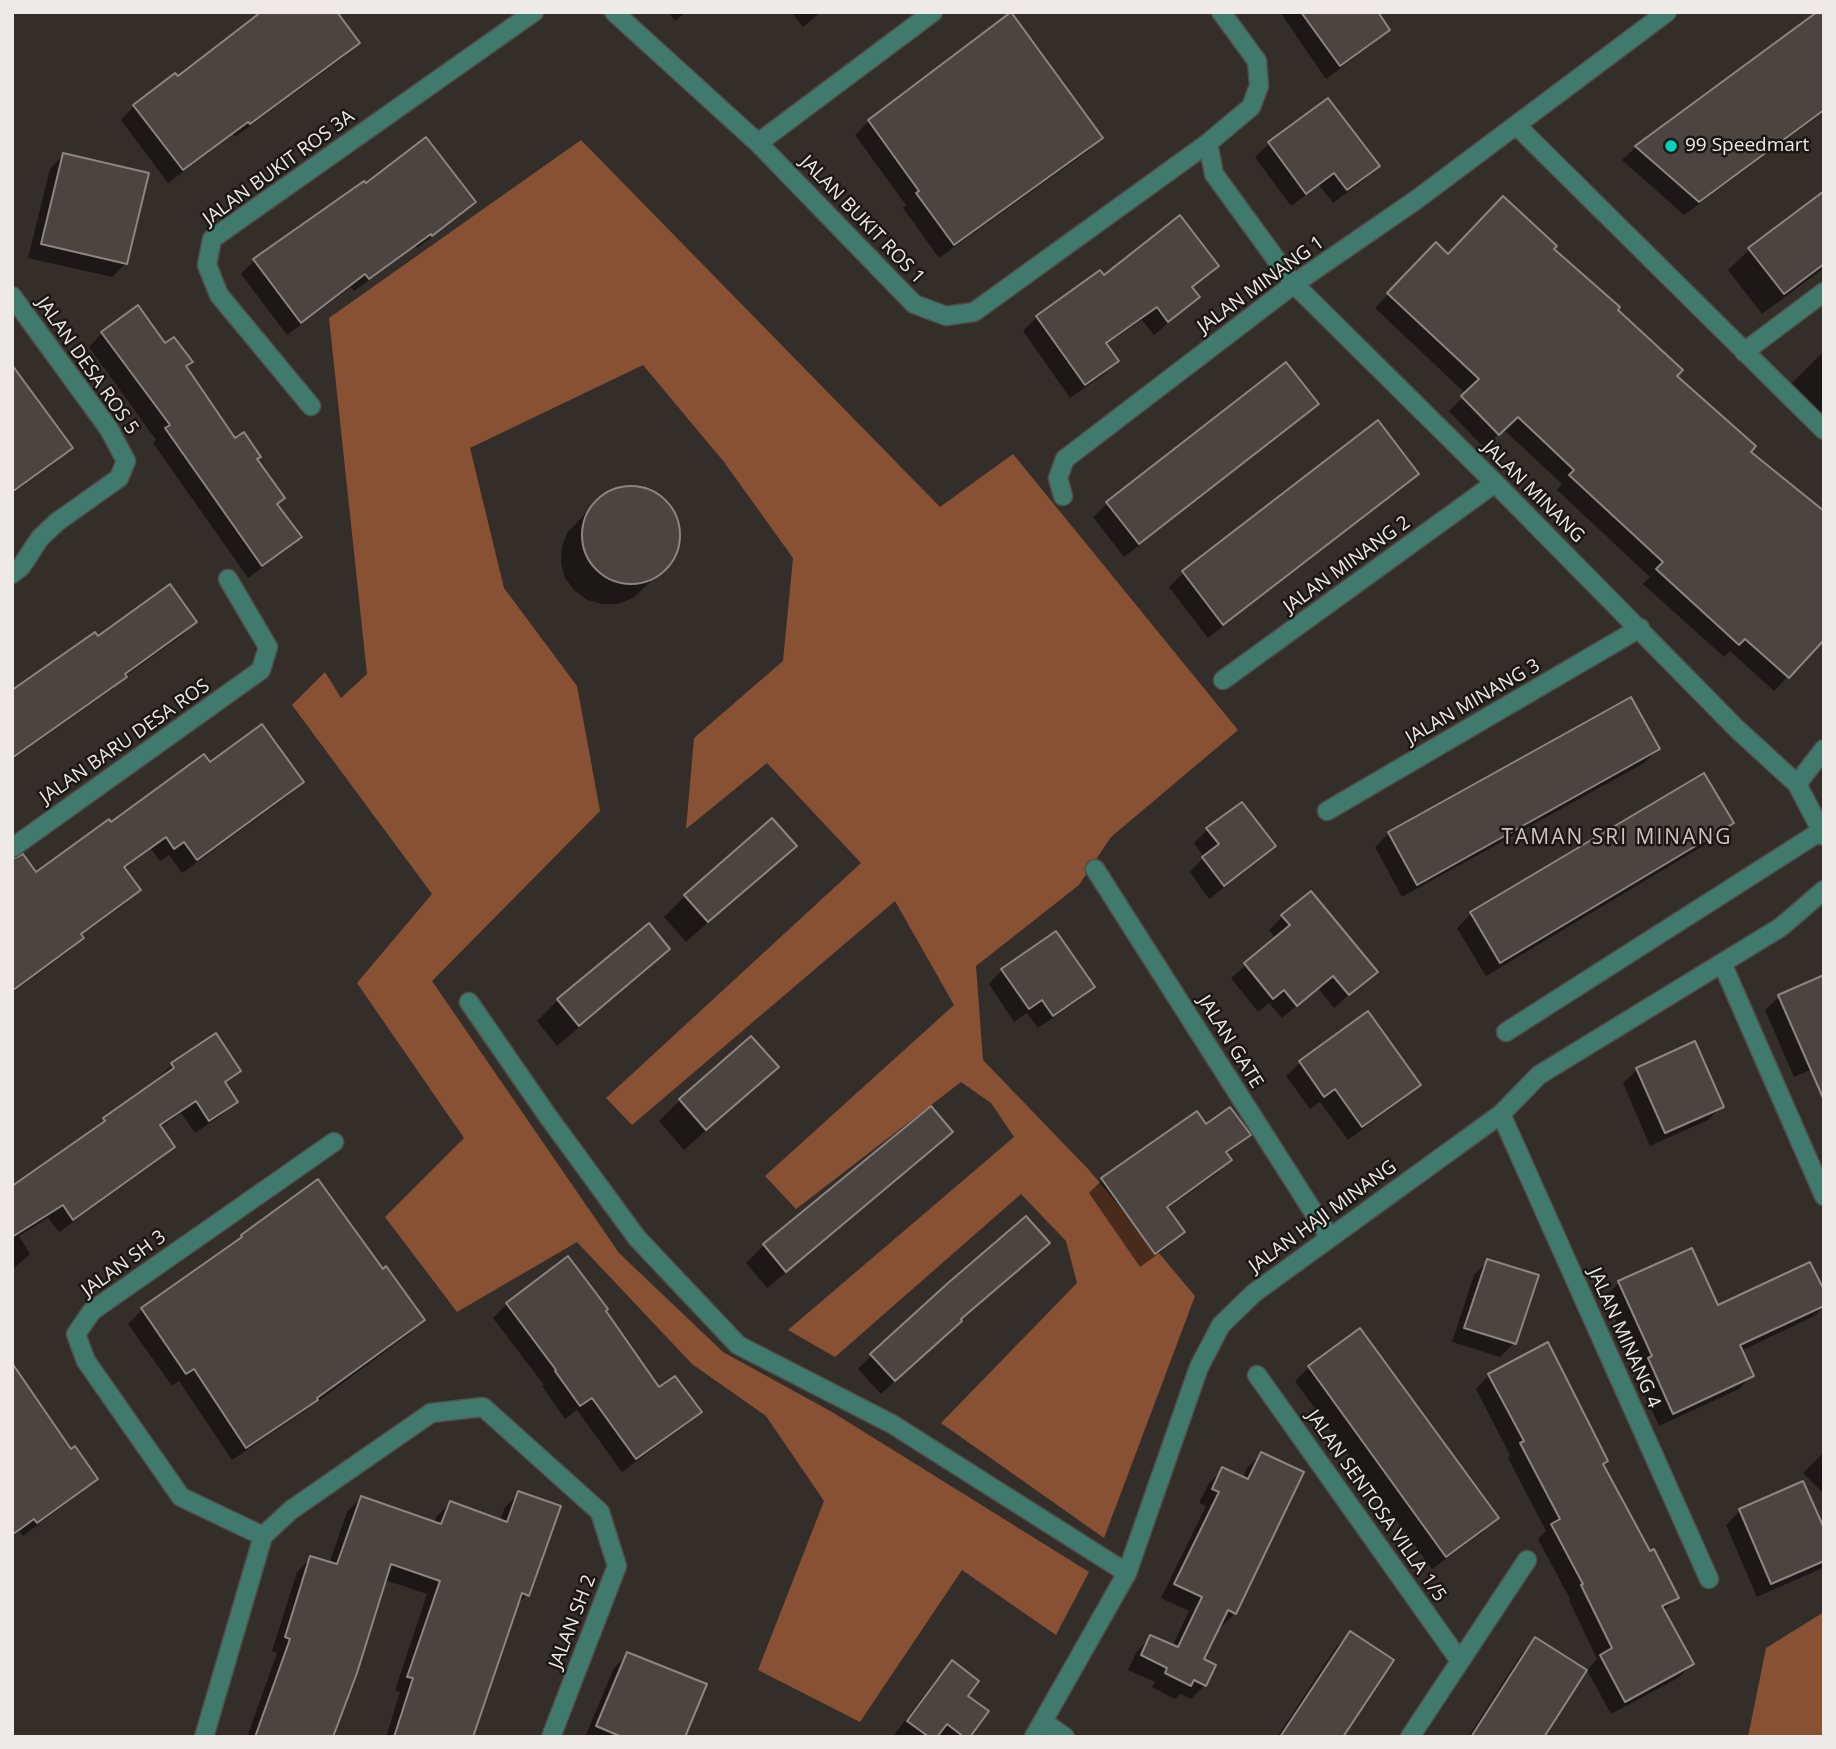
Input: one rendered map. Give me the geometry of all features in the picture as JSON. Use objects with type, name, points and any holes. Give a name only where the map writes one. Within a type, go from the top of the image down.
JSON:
[{"type":"street","name":"JALAN BUKIT ROS 3A","points":[[311,406],[219,295],[207,265],[212,239],[534,12]]},
{"type":"street","name":"JALAN BUKIT ROS 1","points":[[614,12],[758,144],[914,304],[946,316],[974,312],[1208,143],[1251,107],[1259,86],[1257,61],[1221,12]]},
{"type":"street","points":[[758,144],[933,12]]},
{"type":"street","name":"JALAN MINANG 1","points":[[1063,496],[1058,478],[1065,458],[1294,284],[1416,200],[1667,12]]},
{"type":"street","points":[[1516,125],[1824,430]]},
{"type":"street","name":"JALAN MINANG","points":[[1208,143],[1214,174],[1294,284],[1640,628],[1737,729],[1797,784],[1822,834]]},
{"type":"street","name":"JALAN MINANG","points":[[1185,160],[1214,174]]},
{"type":"street","points":[[1744,352],[1824,292]]},
{"type":"street","name":"JALAN DESA ROS 5","points":[[12,296],[109,429],[126,461],[119,478],[57,522],[40,538],[21,567],[12,573]]},
{"type":"street","name":"JALAN MINANG 2","points":[[1223,680],[1495,483]]},
{"type":"street","name":"JALAN BARU DESA ROS","points":[[12,848],[261,670],[268,647],[228,579]]},
{"type":"street","name":"JALAN MINANG 3","points":[[1327,811],[1640,628]]},
{"type":"street","points":[[1797,784],[1824,749]]},
{"type":"street","points":[[1506,1032],[1822,834]]},
{"type":"street","name":"JALAN GATE","points":[[1095,869],[1330,1238]]},
{"type":"street","name":"JALAN HAJI MINANG","points":[[1039,1729],[1127,1573],[1199,1367],[1221,1325],[1254,1293],[1501,1114],[1539,1075],[1781,927],[1824,890]]},
{"type":"street","points":[[1722,963],[1824,1196]]},
{"type":"street","points":[[469,1002],[637,1238],[738,1345],[892,1424],[1127,1573]]},
{"type":"street","name":"JALAN MINANG 4","points":[[1501,1114],[1709,1578]]},
{"type":"street","name":"JALAN SH 3","points":[[263,1536],[181,1497],[86,1361],[76,1334],[92,1311],[334,1142]]},
{"type":"street","name":"JALAN SENTOSA VILLA 1/5","points":[[1257,1375],[1460,1661]]},
{"type":"street","name":"JALAN SH 2","points":[[263,1536],[291,1510],[430,1413],[483,1407],[600,1512],[617,1566],[551,1737]]},
{"type":"street","points":[[204,1737],[263,1536]]},
{"type":"street","points":[[1409,1737],[1527,1560]]},
{"type":"street","points":[[1039,1729],[1065,1737]]},
{"type":"shaded area","points":[[581,140],[940,507],[1013,454],[1238,730],[1111,837],[1079,885],[976,966],[983,1060],[1089,1170],[1195,1296],[1104,1538],[941,1423],[1077,1283],[1066,1241],[1021,1194],[835,1357],[788,1330],[1014,1137],[991,1103],[961,1082],[796,1209],[765,1176],[954,1005],[895,901],[632,1125],[606,1098],[861,863],[767,763],[686,829],[694,738],[783,661],[793,558],[724,462],[643,365],[470,448],[504,588],[577,686],[600,811],[432,981],[619,1253],[723,1352],[832,1412],[1089,1572],[1056,1635],[962,1570],[860,1722],[758,1670],[824,1501],[766,1416],[692,1364],[577,1242],[457,1312],[385,1217],[464,1138],[357,983],[432,894],[292,705],[325,672],[341,698],[367,674],[329,318]]},
{"type":"shaded area","points":[[1824,1612],[1824,1737],[1748,1737],[1766,1648]]},
{"type":"building","points":[[261,12],[337,12],[360,43],[183,170],[133,105],[175,73],[178,76]]},
{"type":"building","points":[[1011,12],[1103,138],[954,245],[868,120]]},
{"type":"building","points":[[1301,12],[1378,12],[1390,30],[1340,66]]},
{"type":"building","points":[[1817,12],[1824,12],[1824,110],[1699,202],[1635,146]]},
{"type":"building","points":[[1328,98],[1380,166],[1347,190],[1334,173],[1306,194],[1268,142]]},
{"type":"building","points":[[426,137],[476,202],[369,279],[365,274],[301,323],[253,259],[364,181],[366,183]]},
{"type":"building","points":[[63,153],[149,173],[127,264],[41,244]]},
{"type":"building","points":[[1824,191],[1824,264],[1784,294],[1748,248]]},
{"type":"building","points":[[1503,196],[1557,246],[1554,249],[1620,307],[1618,310],[1683,370],[1677,376],[1756,446],[1751,452],[1824,511],[1824,640],[1789,678],[1745,639],[1739,645],[1656,569],[1663,562],[1569,475],[1574,470],[1518,417],[1499,435],[1461,396],[1479,379],[1387,293],[1436,242],[1448,254]]},
{"type":"building","points":[[1180,215],[1219,266],[1192,287],[1200,297],[1168,322],[1157,307],[1106,343],[1119,361],[1085,385],[1036,316],[1100,270],[1104,275]]},
{"type":"building","points":[[138,305],[165,343],[174,337],[193,362],[186,366],[235,438],[244,432],[261,457],[257,459],[285,498],[277,504],[302,537],[262,566],[165,428],[170,425],[101,332]]},
{"type":"building","points":[[1286,362],[1319,404],[1139,544],[1106,502]]},
{"type":"building","points":[[12,365],[73,448],[12,492]]},
{"type":"building","points":[[1378,420],[1419,474],[1223,625],[1182,571]]},
{"type":"building","points":[[631,486],[650,490],[666,500],[676,516],[680,535],[676,554],[666,570],[650,580],[631,584],[612,580],[596,570],[586,554],[582,535],[586,516],[596,500],[612,490]]},
{"type":"building","points":[[170,584],[197,622],[125,674],[127,677],[12,758],[12,690],[95,632],[98,636]]},
{"type":"building","points":[[1631,697],[1660,749],[1417,885],[1388,832]]},
{"type":"building","points":[[262,724],[304,782],[197,860],[184,842],[174,849],[166,837],[124,867],[141,890],[81,934],[84,938],[12,991],[12,859],[23,854],[36,872],[109,819],[111,822],[204,754],[210,762]]},
{"type":"building","points":[[1704,773],[1734,823],[1500,963],[1470,912]]},
{"type":"building","points":[[1242,802],[1276,846],[1224,886],[1202,857],[1219,844],[1206,828]]},
{"type":"building","points":[[772,818],[797,846],[708,922],[684,895]]},
{"type":"building","points":[[1311,891],[1378,972],[1349,995],[1333,976],[1297,1006],[1284,990],[1273,999],[1244,963],[1290,925],[1281,915]]},
{"type":"building","points":[[649,923],[670,949],[579,1026],[557,999]]},
{"type":"building","points":[[1056,931],[1095,987],[1053,1016],[1042,1000],[1029,1009],[1001,969]]},
{"type":"building","points":[[1824,975],[1824,1100],[1778,995]]},
{"type":"building","points":[[1368,1011],[1421,1085],[1362,1127],[1335,1089],[1324,1097],[1299,1061]]},
{"type":"building","points":[[216,1033],[241,1071],[225,1082],[238,1102],[209,1121],[196,1101],[160,1125],[175,1147],[73,1220],[63,1205],[12,1237],[12,1186],[105,1121],[103,1118],[174,1068],[171,1063]]},
{"type":"building","points":[[751,1036],[779,1067],[706,1130],[679,1099]]},
{"type":"building","points":[[1695,1041],[1724,1107],[1665,1133],[1636,1068]]},
{"type":"building","points":[[931,1106],[953,1132],[786,1272],[763,1244]]},
{"type":"building","points":[[1230,1107],[1251,1135],[1226,1152],[1232,1160],[1167,1207],[1185,1232],[1155,1254],[1101,1178],[1197,1111],[1206,1124]]},
{"type":"building","points":[[318,1179],[383,1269],[386,1266],[425,1320],[317,1398],[318,1400],[246,1448],[194,1369],[186,1374],[141,1308],[242,1237],[241,1235]]},
{"type":"building","points":[[1026,1216],[1050,1243],[961,1319],[962,1321],[895,1381],[870,1354]]},
{"type":"building","points":[[1692,1248],[1718,1305],[1810,1262],[1824,1290],[1824,1306],[1740,1345],[1754,1376],[1673,1414],[1648,1358],[1652,1356],[1618,1281]]},
{"type":"building","points":[[568,1256],[608,1309],[606,1311],[659,1387],[675,1376],[702,1412],[636,1459],[592,1398],[580,1406],[506,1303]]},
{"type":"building","points":[[1487,1259],[1539,1275],[1516,1344],[1464,1328]]},
{"type":"building","points":[[1360,1328],[1499,1518],[1446,1557],[1308,1366]]},
{"type":"building","points":[[1548,1342],[1608,1461],[1603,1464],[1650,1551],[1654,1549],[1679,1598],[1662,1606],[1694,1664],[1625,1702],[1600,1655],[1612,1648],[1581,1585],[1583,1584],[1551,1524],[1560,1519],[1520,1443],[1524,1441],[1488,1374]]},
{"type":"building","points":[[12,1363],[71,1449],[75,1446],[98,1479],[37,1523],[34,1519],[12,1535]]},
{"type":"building","points":[[1261,1452],[1304,1472],[1236,1614],[1228,1610],[1204,1659],[1216,1665],[1206,1686],[1194,1680],[1191,1686],[1165,1673],[1167,1668],[1141,1655],[1150,1635],[1178,1647],[1202,1597],[1174,1584],[1219,1492],[1212,1489],[1222,1467],[1248,1479]]},
{"type":"building","points":[[1803,1481],[1824,1528],[1824,1561],[1771,1584],[1739,1509]]},
{"type":"building","points":[[518,1491],[561,1506],[529,1596],[522,1593],[473,1737],[394,1737],[413,1678],[407,1677],[440,1581],[391,1564],[357,1673],[333,1737],[255,1737],[290,1639],[285,1637],[310,1556],[337,1564],[361,1496],[441,1524],[450,1501],[507,1522]]},
{"type":"building","points":[[1350,1631],[1394,1660],[1343,1737],[1280,1737]]},
{"type":"building","points":[[1535,1637],[1587,1670],[1557,1717],[1544,1737],[1471,1737]]},
{"type":"building","points":[[627,1652],[707,1684],[685,1737],[622,1737],[596,1726]]},
{"type":"building","points":[[952,1660],[979,1681],[968,1696],[989,1711],[970,1737],[964,1737],[947,1724],[937,1737],[929,1737],[907,1721]]},
{"type":"place","name":"99 Speedmart","points":[[1671,146]]},
{"type":"district","name":"TAMAN SRI MINANG","points":[[1617,838]]}]
